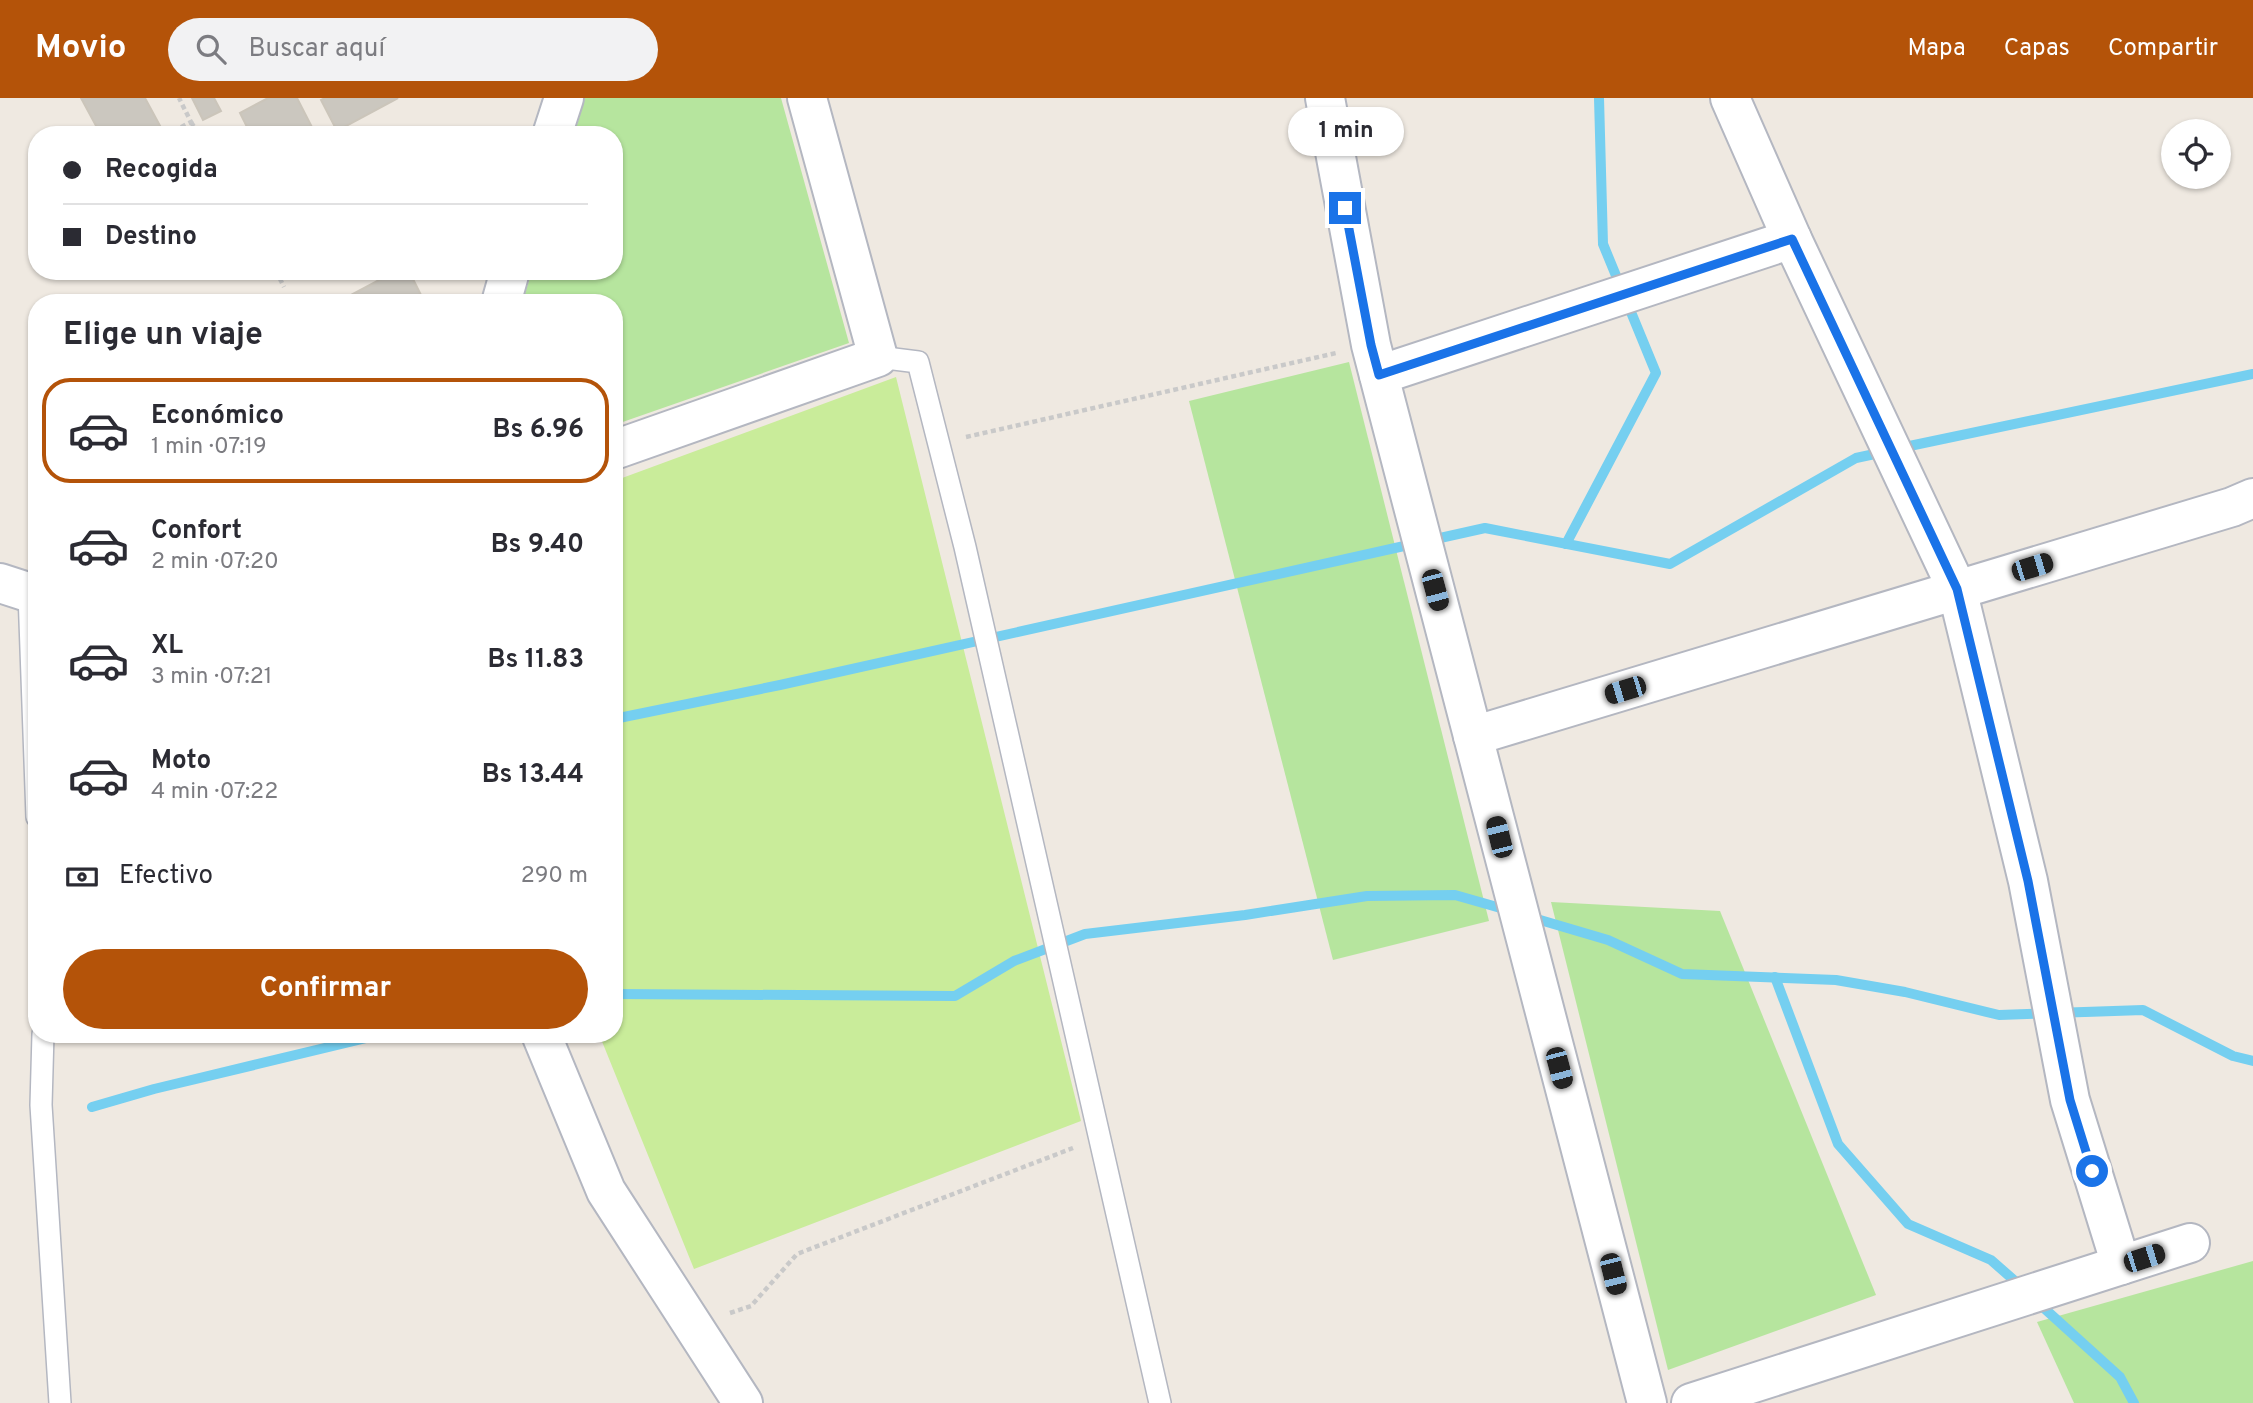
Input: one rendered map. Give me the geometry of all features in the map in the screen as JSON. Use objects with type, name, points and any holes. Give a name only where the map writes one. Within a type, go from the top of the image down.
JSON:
[{"type":"street","points":[[555,126],[564,98]]},
{"type":"street","points":[[623,447],[878,357],[807,98]]},
{"type":"street","points":[[1325,98],[1375,360],[1647,1403]]},
{"type":"street","points":[[1730,98],[1792,239],[1957,589],[2028,881],[2070,1100],[2121,1265]]},
{"type":"street","points":[[1375,360],[1792,239]]},
{"type":"street","points":[[1473,736],[2253,498]]},
{"type":"street","points":[[545,1043],[606,1191],[743,1403]]},
{"type":"street","points":[[1691,1403],[2190,1242]]},
{"type":"lane","points":[[878,357],[918,362],[965,548],[1160,1403]]},
{"type":"lane","points":[[22,590],[28,681]]},
{"type":"lane","points":[[43,1043],[41,1104],[60,1403]]},
{"type":"path","points":[[179,98],[193,126]]},
{"type":"path","points":[[183,126],[191,122]]},
{"type":"path","points":[[280,280],[284,287]]},
{"type":"path","points":[[939,443],[1375,360]]},
{"type":"path","points":[[694,1327],[751,1306],[797,1254],[1100,1138]]},
{"type":"green space","points":[[585,98],[781,98],[849,343],[623,422],[623,294],[525,294],[529,280],[623,280],[623,126],[577,126]]},
{"type":"green space","points":[[1349,362],[1489,921],[1333,960],[1189,401]]},
{"type":"green space","points":[[896,377],[1081,1121],[694,1269],[603,1043],[623,1043],[623,478]]},
{"type":"green space","points":[[1551,902],[1720,911],[1876,1295],[1668,1370]]},
{"type":"green space","points":[[2253,1261],[2253,1403],[2074,1403],[2037,1322]]},
{"type":"building","points":[[81,98],[145,98],[160,126],[96,126]]},
{"type":"building","points":[[192,98],[214,98],[221,111],[203,120]]},
{"type":"building","points":[[268,98],[297,98],[311,126],[246,126],[240,113]]},
{"type":"building","points":[[398,98],[346,126],[334,126],[321,100]]},
{"type":"building","points":[[379,280],[414,280],[420,294],[353,294]]},
{"type":"waterway","points":[[1566,544],[1656,373],[1603,244],[1599,98]]},
{"type":"waterway","points":[[1900,448],[2253,374]]},
{"type":"waterway","points":[[623,717],[780,685],[1485,528],[1670,564],[1856,458],[1884,452]]},
{"type":"waterway","points":[[623,994],[955,996],[1014,961],[1085,934],[1245,915],[1367,896],[1455,895],[1511,911]]},
{"type":"waterway","points":[[1530,917],[1608,940],[1682,974],[1836,980],[1905,992],[1999,1015],[2143,1010],[2233,1056],[2253,1061]]},
{"type":"waterway","points":[[1775,977],[1838,1144],[1908,1224],[1991,1260],[2024,1289]]},
{"type":"waterway","points":[[92,1107],[154,1089],[346,1043]]},
{"type":"waterway","points":[[2035,1300],[2120,1377],[2134,1403]]},
{"type":"route","points":[[1345,208],[1379,375],[1792,239],[1957,589],[2028,881],[2070,1100],[2092,1171]]}]
